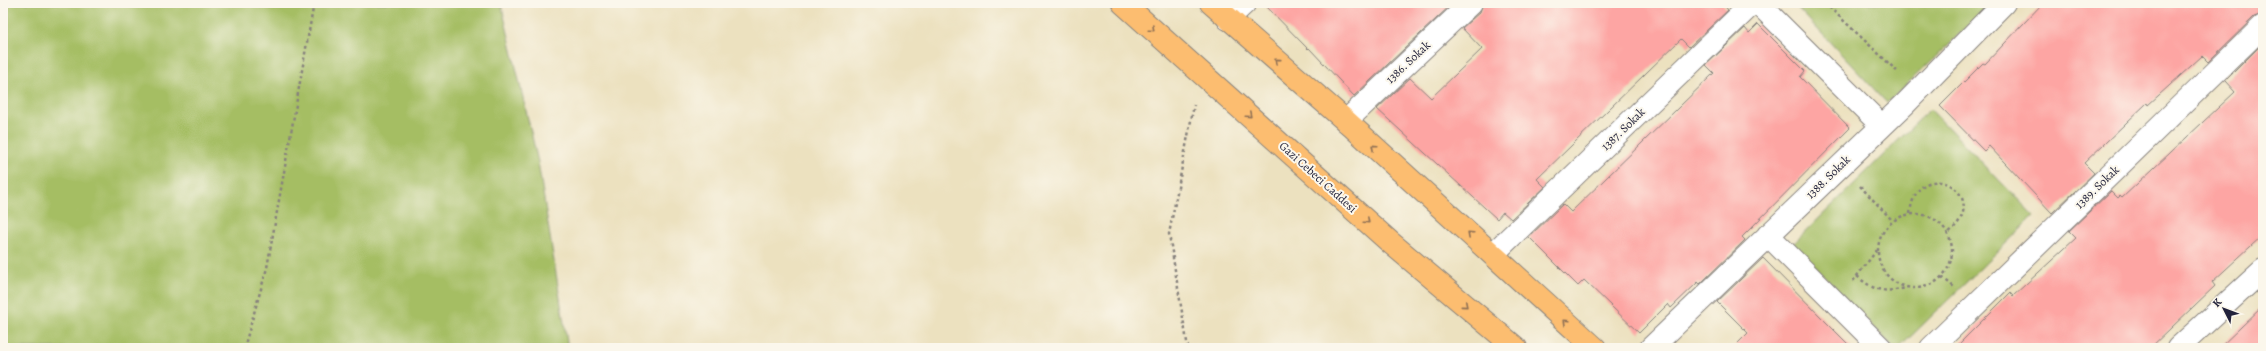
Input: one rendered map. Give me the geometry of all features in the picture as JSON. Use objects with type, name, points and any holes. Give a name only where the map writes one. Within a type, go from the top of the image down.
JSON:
[{"type":"main road","name":"Gazi Cebeci Caddesi","points":[[1122,3],[1391,243],[1516,348]]},
{"type":"main road","points":[[1211,3],[1346,121],[1595,348]]},
{"type":"street","points":[[1228,19],[1245,3]]},
{"type":"street","name":"1386. Sokak","points":[[1346,121],[1470,3]]},
{"type":"street","name":"1387. Sokak","points":[[1493,254],[1753,3]]},
{"type":"street","points":[[1758,3],[1882,126]]},
{"type":"street","name":"1388. Sokak","points":[[1651,348],[1918,91],[2004,3]]},
{"type":"street","name":"1389. Sokak","points":[[1931,348],[2263,26]]},
{"type":"street","points":[[1768,235],[1881,348]]},
{"type":"street","points":[[2178,348],[2263,270]]},
{"type":"path","points":[[244,348],[267,268],[314,3]]},
{"type":"path","points":[[1825,3],[1918,91]]},
{"type":"path","points":[[1188,348],[1169,234],[1201,72]]},
{"type":"path","points":[[1841,165],[1893,221]]},
{"type":"path","points":[[1910,214],[1912,200],[1917,189],[1927,183],[1939,180],[1950,184],[1960,191],[1964,202],[1963,214],[1958,225],[1948,233]]},
{"type":"path","points":[[1910,214],[1924,214],[1936,220],[1948,233],[1951,240],[1953,253],[1950,266],[1942,277],[1932,285],[1919,289],[1906,288],[1894,283],[1884,274],[1879,262],[1877,249],[1880,236],[1893,221],[1910,214]]},
{"type":"path","points":[[1877,249],[1857,276],[1872,289],[1892,292],[1906,288]]},
{"type":"green space","points":[[3,3],[501,3],[538,162],[568,348],[3,348]]},
{"type":"green space","points":[[1793,3],[1992,3],[1887,103]]},
{"type":"green space","points":[[1930,109],[2034,216],[1899,348],[1894,348],[1793,244]]},
{"type":"building","points":[[1263,3],[1453,3],[1354,96],[1309,48],[1308,49]]},
{"type":"building","points":[[1483,3],[1722,3],[1728,10],[1689,47],[1681,39],[1537,179],[1545,187],[1511,219],[1503,212],[1497,219],[1377,109],[1410,78],[1431,98],[1482,49],[1462,28],[1480,12]]},
{"type":"building","points":[[2043,3],[2263,3],[2263,14],[2254,17],[2208,62],[2202,56],[2148,105],[2147,103],[2084,163],[2094,173],[2052,213],[1989,146],[1984,151],[1940,106],[1983,63],[1985,64]]},
{"type":"building","points":[[1758,24],[1805,71],[1800,77],[1850,128],[1742,237],[1745,240],[1700,284],[1698,282],[1671,308],[1668,304],[1639,333],[1584,280],[1578,286],[1529,237],[1563,204],[1571,212],[1714,73],[1706,65],[1745,28],[1749,33]]},
{"type":"building","points":[[2263,43],[2263,235],[2212,282],[2215,286],[2150,348],[1955,348],[2010,293],[2013,296],[2076,238],[2069,231],[2111,191],[2118,198],[2120,196],[2122,198],[2235,92],[2225,81]]},
{"type":"building","points":[[1763,258],[1852,348],[1733,348],[1748,333],[1717,302]]},
{"type":"building","points":[[2263,306],[2263,348],[2219,348]]}]
